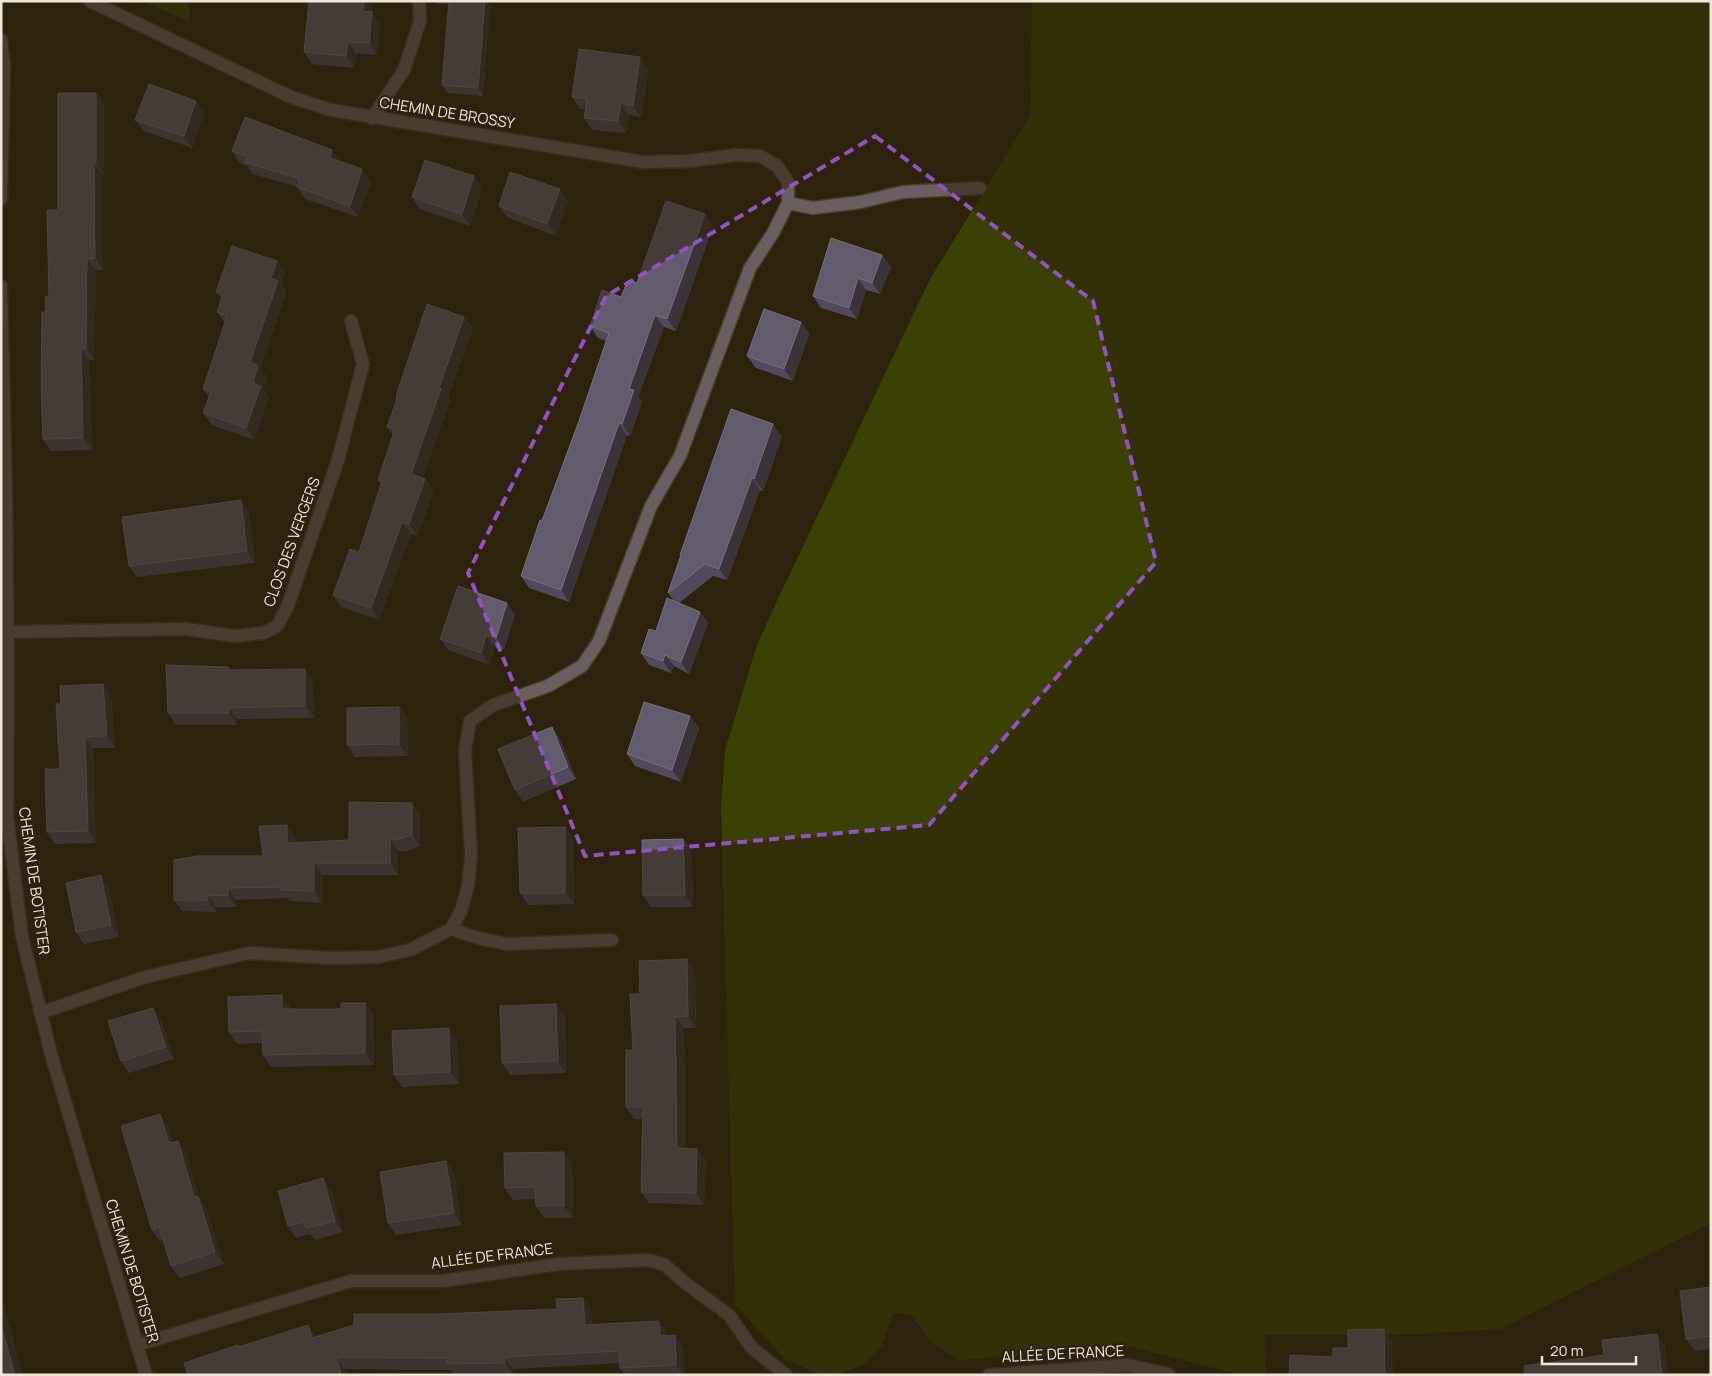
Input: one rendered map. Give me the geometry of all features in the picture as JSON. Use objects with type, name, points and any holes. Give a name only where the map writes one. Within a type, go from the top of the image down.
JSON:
[{"type":"street","name":"CHEMIN DE BROSSY","points":[[90,1],[291,96],[331,110],[643,162],[689,161],[737,155],[760,156],[777,166],[788,182],[788,203]]},
{"type":"street","points":[[372,118],[404,70],[420,21],[418,1]]},
{"type":"street","points":[[1,40],[4,65],[1,199]]},
{"type":"street","points":[[40,1013],[145,977],[249,953],[330,958],[378,957],[410,950],[451,929],[460,911],[468,886],[471,855],[465,750],[470,721],[493,705],[548,686],[582,666],[598,641],[651,506],[680,456],[750,268],[773,233],[788,203],[812,208],[861,202],[903,192],[980,188]]},
{"type":"street","name":"CHEMIN DE BOTISTER","points":[[1,286],[8,632],[7,815],[22,937],[40,1013],[146,1375]]},
{"type":"street","name":"CLOS DES VERGERS","points":[[8,632],[186,629],[236,636],[264,632],[277,626],[287,608],[338,460],[363,364],[351,321]]},
{"type":"street","points":[[451,929],[478,938],[507,944],[612,940]]},
{"type":"street","name":"ALLÉE DE FRANCE","points":[[138,1345],[351,1281],[442,1281],[559,1264],[648,1260],[665,1265],[729,1316],[752,1346],[786,1375]]},
{"type":"street","name":"ALLÉE DE FRANCE","points":[[989,1375],[1128,1365],[1168,1374]]},
{"type":"highlighted area","points":[[875,136],[1093,301],[1156,562],[929,825],[585,856],[468,573],[606,296]]},
{"type":"green space","points":[[142,1],[188,1],[190,22]]},
{"type":"green space","points":[[1032,1],[1711,1],[1711,1223],[1500,1329],[1422,1334],[1265,1335],[1266,1375],[1241,1375],[1132,1347],[959,1360],[931,1342],[911,1315],[893,1313],[881,1347],[862,1365],[835,1375],[821,1375],[785,1359],[735,1304],[721,807],[725,750],[757,645],[930,279],[1030,116]]},
{"type":"building","points":[[309,1],[364,1],[363,11],[372,12],[369,43],[348,42],[346,56],[304,52]]},
{"type":"building","points":[[449,1],[485,1],[478,88],[442,85]]},
{"type":"building","points":[[579,49],[640,57],[633,106],[621,103],[618,121],[584,118],[587,99],[572,97]]},
{"type":"building","points":[[149,84],[196,101],[184,136],[135,120]]},
{"type":"building","points":[[58,93],[96,93],[96,163],[94,163],[95,258],[87,259],[86,348],[81,348],[83,438],[43,439],[41,384],[42,312],[46,312],[45,297],[49,296],[47,210],[58,210]]},
{"type":"building","points":[[245,117],[332,150],[330,158],[362,169],[350,206],[297,187],[300,179],[245,162],[247,156],[232,151]]},
{"type":"building","points":[[425,160],[474,176],[462,214],[412,197]]},
{"type":"building","points":[[510,172],[560,189],[547,224],[499,206]]},
{"type":"building","points":[[666,201],[705,214],[667,319],[655,315],[629,389],[634,390],[622,424],[619,423],[561,590],[521,576],[540,520],[542,521],[579,421],[609,333],[590,326],[602,290],[621,297],[628,280],[637,283]]},
{"type":"building","points":[[831,238],[882,255],[872,283],[858,278],[849,308],[813,296]]},
{"type":"building","points":[[232,246],[277,261],[271,278],[278,281],[250,362],[258,366],[253,383],[261,386],[246,428],[203,413],[211,392],[203,389],[227,316],[217,312],[223,294],[216,292]]},
{"type":"building","points":[[427,304],[464,317],[411,474],[425,479],[409,524],[402,522],[371,608],[333,595],[350,549],[359,552],[382,481],[378,480],[395,429],[387,427]]},
{"type":"building","points":[[764,309],[801,322],[784,369],[747,356]]},
{"type":"building","points":[[731,409],[773,424],[719,569],[705,564],[668,593],[680,555]]},
{"type":"building","points":[[241,500],[247,551],[129,566],[122,517]]},
{"type":"building","points":[[458,586],[507,603],[496,638],[486,635],[481,653],[440,639]]},
{"type":"building","points":[[667,598],[700,612],[681,662],[665,655],[663,661],[641,653],[649,629],[656,631]]},
{"type":"building","points":[[166,665],[228,667],[228,670],[305,669],[305,706],[229,708],[229,713],[168,713]]},
{"type":"building","points":[[103,684],[107,736],[85,737],[88,831],[47,832],[45,769],[60,769],[56,704],[61,704],[60,686]]},
{"type":"building","points":[[644,702],[690,716],[672,770],[627,754]]},
{"type":"building","points":[[399,707],[399,744],[347,745],[347,708]]},
{"type":"building","points":[[552,727],[568,767],[515,790],[498,749]]},
{"type":"building","points":[[349,802],[412,803],[412,834],[400,839],[390,839],[390,863],[314,863],[314,891],[282,890],[281,887],[228,888],[228,896],[208,895],[208,900],[174,900],[174,860],[197,856],[263,856],[259,826],[287,825],[287,843],[349,840]]},
{"type":"building","points":[[565,827],[565,893],[520,893],[518,828]]},
{"type":"building","points":[[683,839],[685,895],[643,895],[642,840]]},
{"type":"building","points":[[101,875],[111,925],[76,932],[66,883]]},
{"type":"building","points":[[687,959],[688,1016],[675,1017],[677,1148],[697,1149],[696,1193],[641,1192],[643,1107],[626,1107],[626,1050],[633,1050],[630,994],[640,994],[639,961]]},
{"type":"building","points":[[282,995],[282,1009],[341,1009],[341,1003],[365,1003],[365,1053],[263,1055],[262,1031],[229,1032],[228,997]]},
{"type":"building","points":[[556,1004],[558,1061],[502,1063],[500,1006]]},
{"type":"building","points":[[153,1008],[166,1047],[121,1061],[108,1021]]},
{"type":"building","points":[[449,1028],[450,1072],[394,1075],[392,1031]]},
{"type":"building","points":[[160,1114],[169,1143],[178,1141],[194,1197],[198,1196],[215,1252],[171,1266],[159,1227],[152,1230],[121,1126]]},
{"type":"building","points":[[564,1152],[564,1206],[536,1206],[535,1187],[505,1188],[504,1153]]},
{"type":"building","points":[[446,1161],[454,1213],[388,1223],[380,1172]]},
{"type":"building","points":[[323,1178],[335,1221],[306,1228],[304,1222],[288,1226],[278,1191]]},
{"type":"building","points":[[1711,1287],[1711,1336],[1686,1339],[1680,1291]]},
{"type":"building","points":[[583,1298],[585,1325],[659,1321],[660,1336],[675,1335],[676,1365],[620,1368],[619,1351],[504,1357],[505,1363],[447,1364],[447,1358],[336,1357],[341,1373],[335,1375],[188,1375],[184,1363],[308,1325],[312,1338],[354,1325],[354,1314],[438,1314],[557,1309],[556,1299]]},
{"type":"building","points":[[1,1325],[15,1375],[1,1375]]},
{"type":"building","points":[[1384,1329],[1385,1375],[1289,1375],[1290,1355],[1333,1357],[1333,1348],[1348,1348],[1348,1330]]},
{"type":"building","points":[[1657,1334],[1662,1375],[1525,1375],[1524,1366],[1604,1355],[1602,1340]]}]
